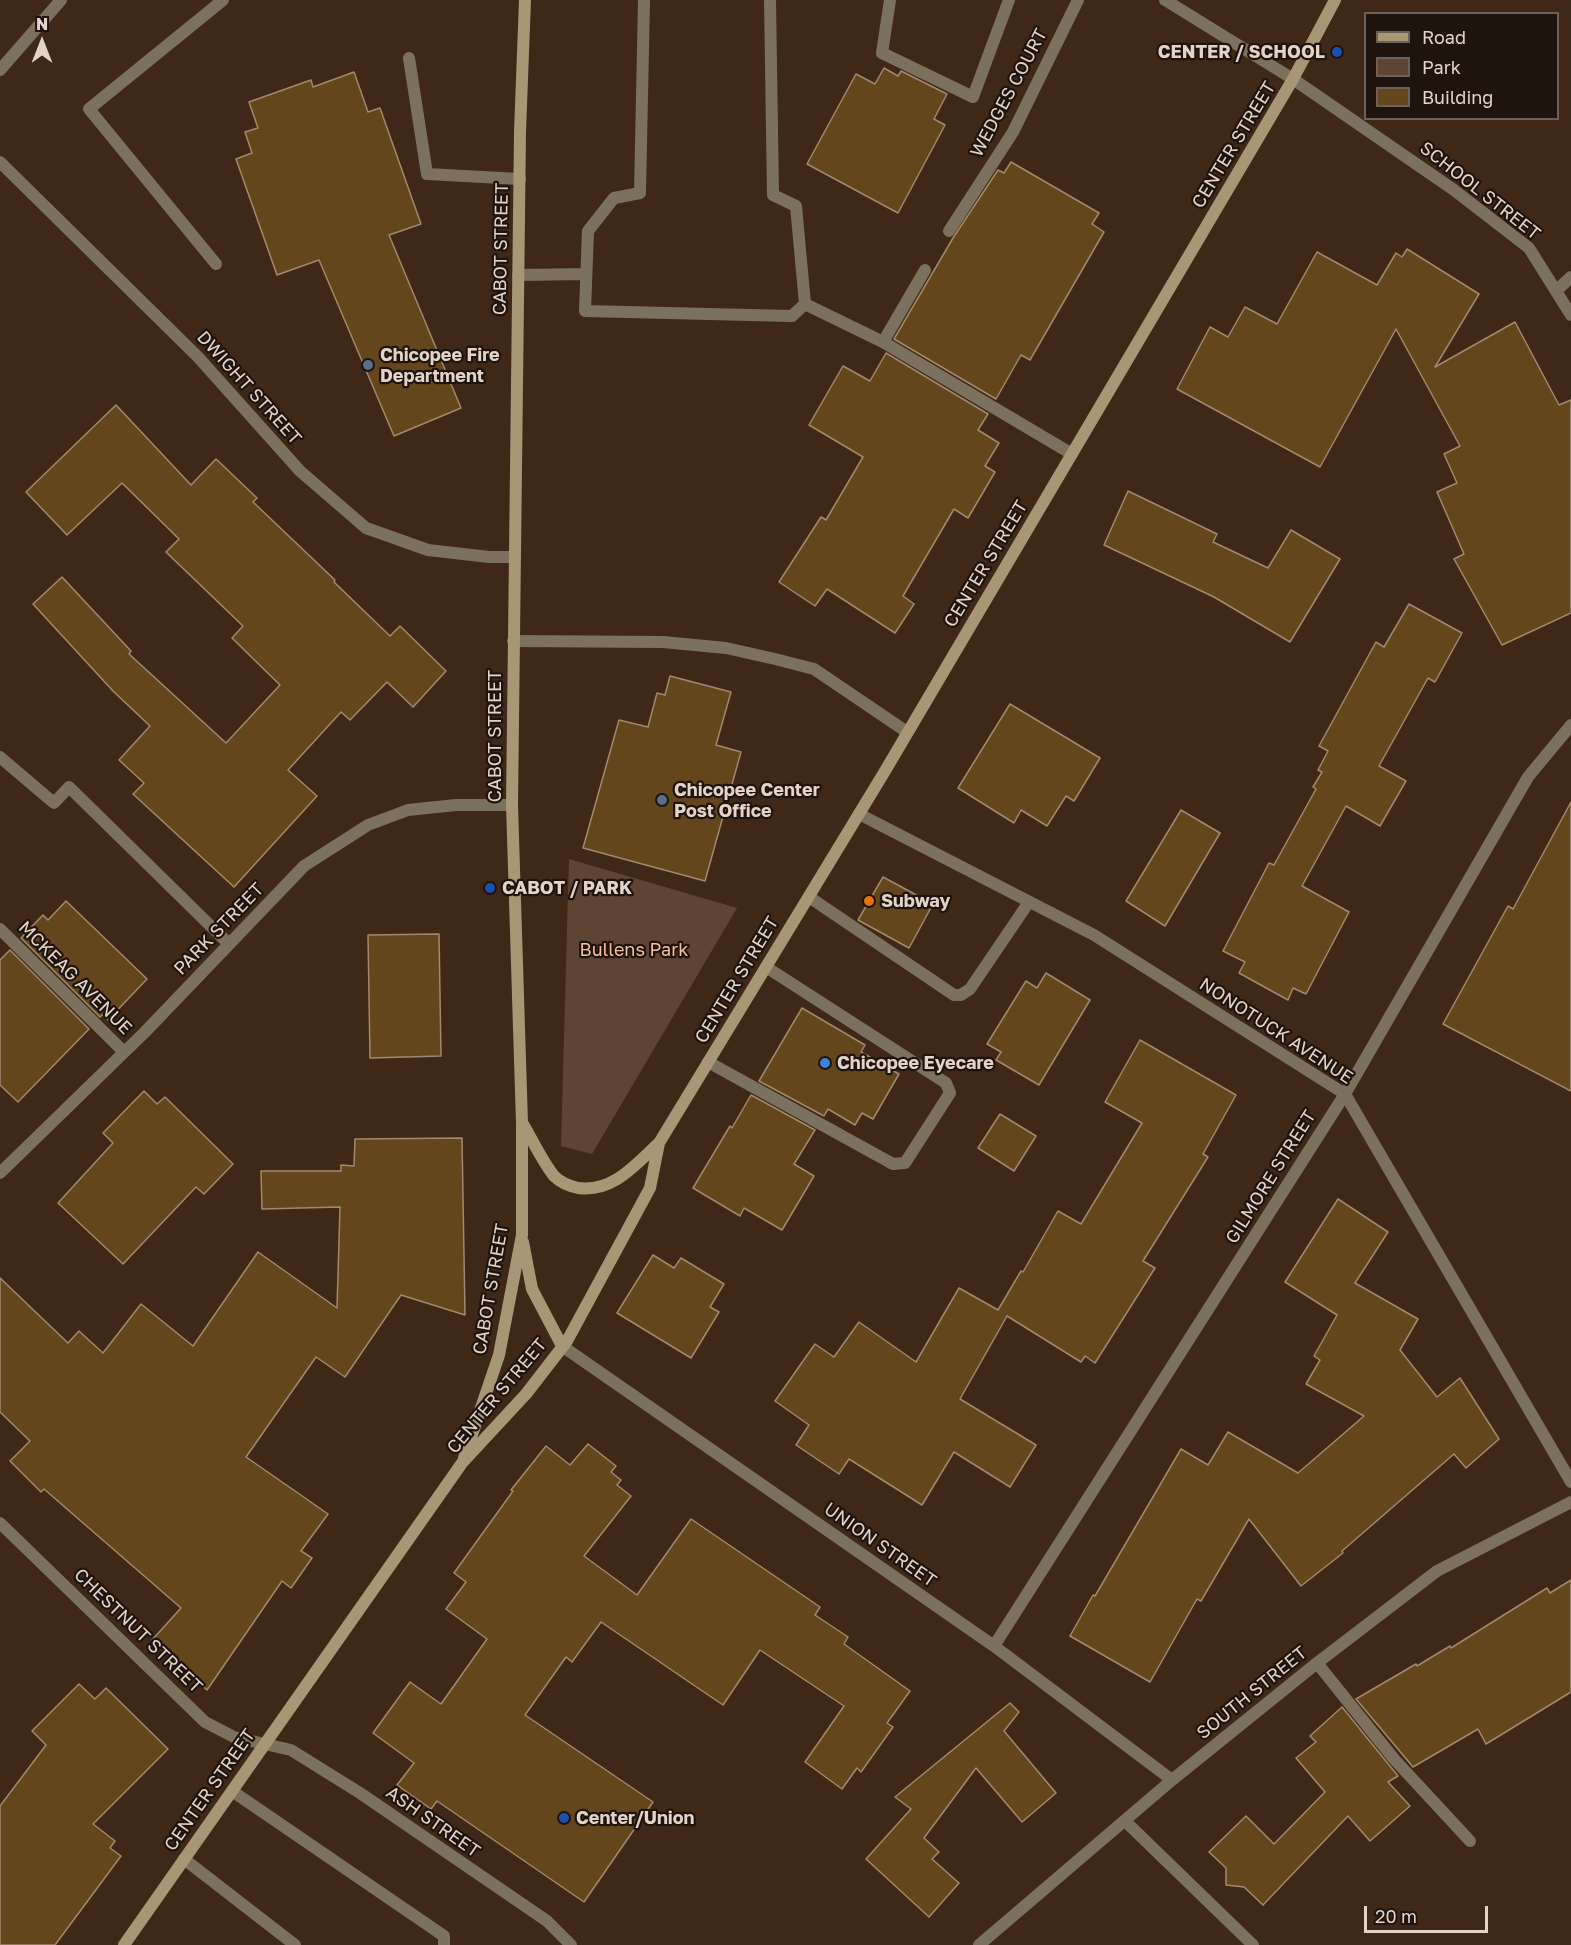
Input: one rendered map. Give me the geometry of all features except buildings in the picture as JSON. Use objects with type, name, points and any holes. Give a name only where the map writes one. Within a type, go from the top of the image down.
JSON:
[{"type":"main road","name":"CABOT STREET","points":[[462,1463],[499,1355],[522,1234],[522,1123],[512,806],[519,179],[525,0]]},
{"type":"main road","name":"CENTER STREET","points":[[124,1945],[462,1463],[526,1394],[562,1347],[650,1188],[659,1143],[859,814],[1072,454],[1293,79],[1335,0]]},
{"type":"main road","points":[[522,1123],[554,1176],[568,1186],[586,1189],[604,1187],[620,1178],[659,1143]]},
{"type":"main road","points":[[522,1234],[532,1289],[562,1347]]},
{"type":"street","points":[[0,70],[61,0]]},
{"type":"street","points":[[216,264],[89,109],[223,0]]},
{"type":"street","points":[[644,0],[640,193],[614,198],[588,231],[585,311],[792,315],[805,304]]},
{"type":"street","points":[[770,0],[773,195],[796,206],[805,304]]},
{"type":"street","points":[[890,0],[882,53],[973,97],[1009,0]]},
{"type":"street","name":"WEDGES COURT","points":[[949,231],[1013,132],[1078,0]]},
{"type":"street","name":"SCHOOL STREET","points":[[1165,0],[1293,79],[1454,190],[1529,248],[1571,315]]},
{"type":"street","points":[[409,58],[427,174],[519,179]]},
{"type":"street","name":"DWIGHT STREET","points":[[0,162],[198,357],[300,471],[366,528],[429,550],[489,557],[514,557]]},
{"type":"street","points":[[883,342],[925,270]]},
{"type":"street","points":[[518,275],[586,274]]},
{"type":"street","points":[[1556,291],[1571,278]]},
{"type":"street","points":[[805,304],[883,342],[1072,454]]},
{"type":"street","points":[[513,641],[663,642],[726,648],[775,659],[814,669],[907,732]]},
{"type":"street","name":"GILMORE STREET","points":[[994,1646],[1345,1094],[1528,777],[1571,725]]},
{"type":"street","points":[[0,757],[54,803],[69,788],[230,944]]},
{"type":"street","name":"PARK STREET","points":[[0,1173],[124,1052],[303,866],[368,825],[408,810],[456,806],[512,806]]},
{"type":"street","name":"NONOTUCK AVENUE","points":[[859,814],[1094,935],[1345,1094],[1571,1482]]},
{"type":"street","points":[[808,897],[954,995],[961,995],[970,988],[1029,902]]},
{"type":"street","name":"MCKEAG AVENUE","points":[[0,929],[124,1052]]},
{"type":"street","points":[[708,1062],[893,1164],[905,1163],[950,1093],[946,1083],[766,967]]},
{"type":"street","name":"UNION STREET","points":[[562,1347],[994,1646],[1172,1780]]},
{"type":"street","name":"SOUTH STREET","points":[[979,1945],[1172,1780],[1317,1663],[1437,1571],[1571,1502]]},
{"type":"street","name":"CHESTNUT STREET","points":[[0,1523],[205,1722],[234,1737],[264,1744]]},
{"type":"street","points":[[1317,1663],[1394,1759],[1470,1841]]},
{"type":"street","name":"ASH STREET","points":[[264,1744],[291,1750],[360,1793],[547,1921],[571,1945]]},
{"type":"street","points":[[232,1791],[444,1936],[444,1945]]},
{"type":"street","points":[[1125,1821],[1253,1945]]},
{"type":"street","points":[[184,1859],[295,1945]]},
{"type":"green space","name":"Bullens Park","points":[[569,859],[737,908],[592,1154],[561,1146]]},
{"type":"place","name":"CENTER / SCHOOL","points":[[1337,52]]},
{"type":"place","name":"Chicopee Fire Department","points":[[368,365]]},
{"type":"place","name":"Chicopee Center Post Office","points":[[662,800]]},
{"type":"place","name":"CABOT / PARK","points":[[490,888]]},
{"type":"place","name":"Subway","points":[[869,901]]},
{"type":"place","name":"Chicopee Eyecare","points":[[825,1063]]},
{"type":"place","name":"Center/Union","points":[[564,1818]]}]
